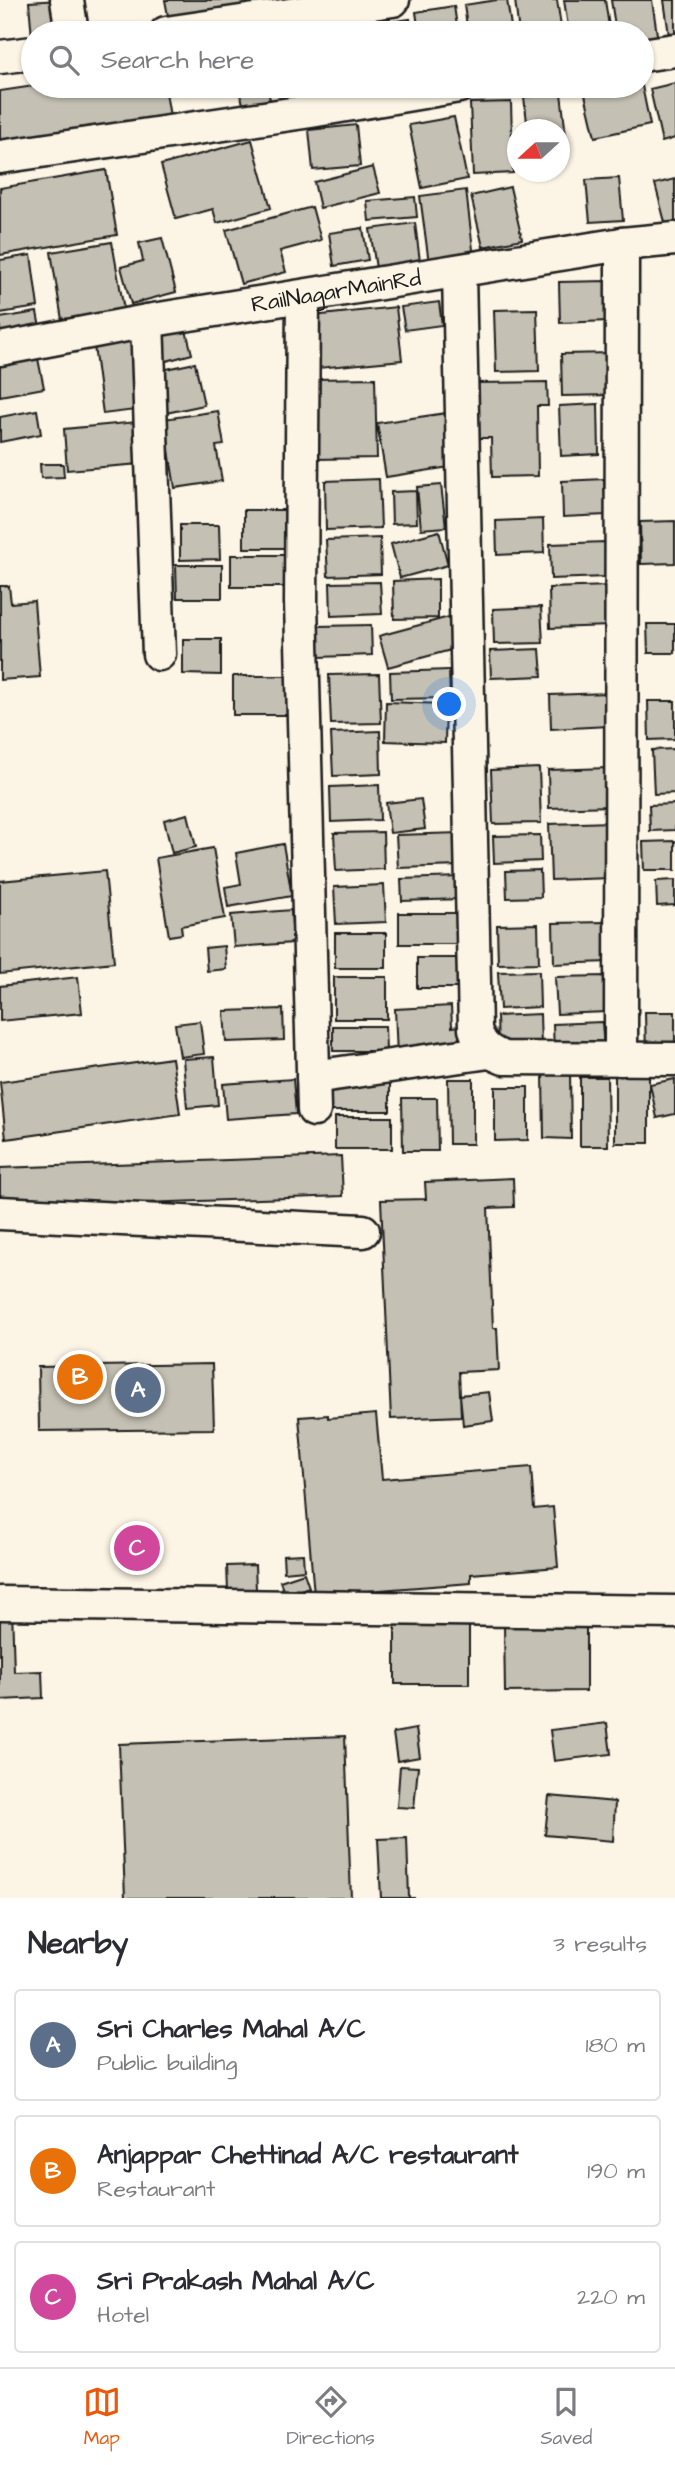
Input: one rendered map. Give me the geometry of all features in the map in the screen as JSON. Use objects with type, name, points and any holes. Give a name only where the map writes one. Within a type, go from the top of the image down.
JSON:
[{"type":"street","points":[[67,0],[70,21]]},
{"type":"street","points":[[214,21],[258,10],[393,0]]},
{"type":"street","points":[[654,53],[675,50]]},
{"type":"street","points":[[0,57],[21,54]]},
{"type":"street","points":[[0,157],[388,98]]},
{"type":"street","name":"RailNagarMainRd","points":[[0,349],[147,321],[622,244],[675,239]]},
{"type":"street","points":[[621,1059],[622,244]]},
{"type":"street","points":[[459,272],[475,1029],[478,1041],[489,1052],[504,1058],[675,1059]]},
{"type":"street","points":[[303,297],[301,602],[314,1110]]},
{"type":"street","points":[[147,321],[159,654]]},
{"type":"street","points":[[313,1077],[489,1052]]},
{"type":"street","points":[[0,1213],[363,1231]]},
{"type":"street","points":[[0,1603],[675,1612]]},
{"type":"building","points":[[59,0],[61,21],[31,21],[29,2]]},
{"type":"building","points":[[165,0],[247,0],[248,8],[169,21]]},
{"type":"building","points":[[507,0],[510,21],[466,21],[464,5]]},
{"type":"building","points":[[515,0],[557,0],[560,21],[518,21]]},
{"type":"building","points":[[564,0],[605,0],[608,21],[567,21]]},
{"type":"building","points":[[611,0],[652,0],[659,48],[654,49],[654,21],[614,21]]},
{"type":"building","points":[[664,0],[675,0],[675,34],[669,35]]},
{"type":"building","points":[[454,6],[456,21],[417,21],[416,12]]},
{"type":"building","points":[[675,83],[675,138],[662,142],[652,98],[654,88]]},
{"type":"building","points":[[21,88],[21,98],[167,98],[171,123],[0,148],[0,91]]},
{"type":"building","points":[[242,98],[270,98],[271,104],[244,109]]},
{"type":"building","points":[[524,98],[562,98],[564,119],[527,119]]},
{"type":"building","points":[[586,98],[644,98],[650,125],[595,137]]},
{"type":"building","points":[[511,102],[511,119],[507,119],[507,173],[473,175],[470,103]]},
{"type":"building","points":[[454,117],[467,179],[422,188],[409,125]]},
{"type":"building","points":[[356,125],[360,166],[313,170],[309,130]]},
{"type":"building","points":[[252,140],[271,208],[217,223],[213,209],[176,219],[161,165]]},
{"type":"building","points":[[373,167],[380,193],[320,208],[314,182]]},
{"type":"building","points":[[106,170],[117,235],[0,255],[0,188]]},
{"type":"building","points":[[619,178],[623,220],[590,222],[586,180]]},
{"type":"building","points":[[675,179],[675,224],[666,226],[655,184]]},
{"type":"building","points":[[510,187],[522,239],[483,247],[471,196]]},
{"type":"building","points":[[466,190],[474,258],[429,263],[420,196]]},
{"type":"building","points":[[415,197],[417,217],[369,221],[367,201]]},
{"type":"building","points":[[312,207],[321,240],[280,251],[286,272],[241,284],[226,230]]},
{"type":"building","points":[[415,223],[421,269],[377,275],[370,229]]},
{"type":"building","points":[[363,228],[368,260],[334,266],[329,233]]},
{"type":"building","points":[[162,238],[176,292],[131,304],[121,267],[143,261],[139,243]]},
{"type":"building","points":[[112,242],[124,310],[62,320],[51,252]]},
{"type":"building","points":[[31,255],[38,307],[0,313],[0,260]]},
{"type":"building","points":[[607,281],[608,321],[560,323],[559,282]]},
{"type":"building","points":[[439,302],[442,325],[405,330],[401,307]]},
{"type":"building","points":[[396,307],[402,360],[318,368],[313,316]]},
{"type":"building","points":[[537,309],[539,371],[496,372],[494,310]]},
{"type":"building","points":[[37,312],[40,328],[0,335],[0,318]]},
{"type":"building","points":[[185,326],[192,354],[159,363],[152,334]]},
{"type":"building","points":[[136,341],[144,409],[103,414],[94,346]]},
{"type":"building","points":[[36,349],[44,388],[0,396],[0,356]]},
{"type":"building","points":[[612,353],[614,395],[562,396],[561,354]]},
{"type":"building","points":[[195,363],[204,405],[166,413],[157,371]]},
{"type":"building","points":[[375,378],[377,458],[315,459],[313,379]]},
{"type":"building","points":[[547,382],[548,406],[537,406],[538,476],[492,477],[491,438],[473,438],[472,383]]},
{"type":"building","points":[[598,404],[599,454],[561,456],[559,406]]},
{"type":"building","points":[[37,410],[41,434],[0,442],[0,417]]},
{"type":"building","points":[[218,411],[224,445],[216,446],[222,481],[175,488],[164,419]]},
{"type":"building","points":[[447,413],[456,466],[386,477],[377,423]]},
{"type":"building","points":[[137,422],[140,464],[67,470],[64,429]]},
{"type":"building","points":[[40,464],[63,464],[64,477],[41,478]]},
{"type":"building","points":[[379,479],[381,528],[326,530],[325,481]]},
{"type":"building","points":[[604,479],[606,515],[563,517],[562,481]]},
{"type":"building","points":[[441,485],[446,527],[421,529],[417,487]]},
{"type":"building","points":[[416,491],[417,523],[392,524],[391,492]]},
{"type":"building","points":[[244,510],[285,510],[285,548],[244,548]]},
{"type":"building","points":[[543,519],[544,553],[497,555],[496,521]]},
{"type":"building","points":[[675,521],[675,563],[641,564],[640,522]]},
{"type":"building","points":[[180,525],[219,525],[220,559],[180,560]]},
{"type":"building","points":[[439,531],[448,565],[400,578],[391,544]]},
{"type":"building","points":[[380,538],[381,574],[328,576],[326,540]]},
{"type":"building","points":[[605,542],[606,577],[551,579],[550,544]]},
{"type":"building","points":[[231,555],[291,555],[291,587],[231,587]]},
{"type":"building","points":[[176,565],[222,565],[222,598],[177,598]]},
{"type":"building","points":[[438,579],[438,618],[394,619],[393,581]]},
{"type":"building","points":[[380,582],[382,614],[331,616],[330,583]]},
{"type":"building","points":[[0,586],[9,586],[11,603],[34,601],[40,677],[0,680]]},
{"type":"building","points":[[610,586],[611,626],[550,628],[549,588]]},
{"type":"building","points":[[541,607],[543,643],[494,644],[493,609]]},
{"type":"building","points":[[449,617],[458,648],[388,667],[379,636]]},
{"type":"building","points":[[647,624],[675,624],[675,653],[648,653]]},
{"type":"building","points":[[371,625],[372,655],[319,657],[318,626]]},
{"type":"building","points":[[183,639],[221,639],[221,675],[183,674]]},
{"type":"building","points":[[540,649],[542,676],[491,678],[490,651]]},
{"type":"building","points":[[449,670],[450,698],[391,699],[390,672]]},
{"type":"building","points":[[379,674],[381,723],[331,724],[329,675]]},
{"type":"building","points":[[233,676],[292,676],[292,715],[233,715]]},
{"type":"building","points":[[608,693],[609,726],[551,729],[550,695]]},
{"type":"building","points":[[648,701],[675,701],[675,739],[649,740]]},
{"type":"building","points":[[386,702],[446,704],[445,743],[385,741]]},
{"type":"building","points":[[380,731],[381,774],[333,776],[331,733]]},
{"type":"building","points":[[675,749],[675,793],[654,794],[652,750]]},
{"type":"building","points":[[539,768],[541,823],[493,824],[491,770]]},
{"type":"building","points":[[608,768],[610,806],[549,808],[548,770]]},
{"type":"building","points":[[379,785],[380,820],[331,822],[330,787]]},
{"type":"building","points":[[421,799],[425,829],[390,833],[386,803]]},
{"type":"building","points":[[675,804],[675,830],[650,831],[649,805]]},
{"type":"building","points":[[188,814],[196,847],[172,853],[164,820]]},
{"type":"building","points":[[611,822],[613,878],[551,880],[549,824]]},
{"type":"building","points":[[383,832],[384,869],[336,871],[334,833]]},
{"type":"building","points":[[460,833],[461,866],[398,868],[396,835]]},
{"type":"building","points":[[540,835],[541,861],[494,863],[493,836]]},
{"type":"building","points":[[675,841],[675,870],[644,870],[643,842]]},
{"type":"building","points":[[283,844],[292,896],[228,907],[225,887],[241,884],[236,853]]},
{"type":"building","points":[[213,848],[225,918],[181,926],[182,934],[169,936],[156,858]]},
{"type":"building","points":[[540,870],[541,897],[507,898],[506,871]]},
{"type":"building","points":[[105,871],[114,962],[0,974],[0,881]]},
{"type":"building","points":[[460,877],[461,899],[402,901],[401,879]]},
{"type":"building","points":[[675,880],[675,905],[657,906],[656,881]]},
{"type":"building","points":[[384,885],[386,922],[336,924],[334,887]]},
{"type":"building","points":[[291,910],[293,943],[234,947],[231,915]]},
{"type":"building","points":[[399,913],[459,913],[460,944],[399,944]]},
{"type":"building","points":[[606,922],[608,962],[554,964],[553,923]]},
{"type":"building","points":[[538,924],[539,963],[498,964],[497,925]]},
{"type":"building","points":[[335,933],[386,933],[386,968],[335,968]]},
{"type":"building","points":[[224,946],[226,969],[207,971],[205,948]]},
{"type":"building","points":[[417,958],[457,958],[457,988],[417,988]]},
{"type":"building","points":[[539,971],[540,1007],[500,1009],[498,972]]},
{"type":"building","points":[[606,976],[607,1012],[557,1014],[555,977]]},
{"type":"building","points":[[78,977],[82,1013],[0,1021],[0,986]]},
{"type":"building","points":[[334,977],[387,977],[387,1019],[334,1019]]},
{"type":"building","points":[[451,1006],[452,1027],[459,1026],[460,1053],[397,1056],[395,1009]]},
{"type":"building","points":[[283,1009],[284,1040],[226,1042],[224,1011]]},
{"type":"building","points":[[645,1012],[675,1012],[675,1053],[646,1054]]},
{"type":"building","points":[[540,1014],[541,1047],[498,1049],[497,1016]]},
{"type":"building","points":[[200,1021],[204,1054],[180,1057],[175,1024]]},
{"type":"building","points":[[602,1022],[604,1051],[554,1053],[553,1024]]},
{"type":"building","points":[[333,1026],[385,1026],[386,1051],[333,1051]]},
{"type":"building","points":[[214,1057],[218,1105],[187,1108],[183,1059]]},
{"type":"building","points":[[172,1058],[180,1114],[6,1139],[0,1082]]},
{"type":"building","points":[[570,1072],[571,1139],[544,1138],[543,1073]]},
{"type":"building","points":[[615,1073],[649,1073],[649,1143],[615,1143]]},
{"type":"building","points":[[330,1075],[390,1075],[390,1111],[330,1111]]},
{"type":"building","points":[[580,1077],[607,1077],[608,1146],[580,1146]]},
{"type":"building","points":[[293,1079],[296,1114],[226,1119],[223,1084]]},
{"type":"building","points":[[448,1079],[473,1079],[473,1144],[449,1144]]},
{"type":"building","points":[[675,1079],[675,1114],[657,1118],[650,1084]]},
{"type":"building","points":[[495,1087],[528,1087],[528,1140],[495,1141]]},
{"type":"building","points":[[402,1098],[437,1098],[438,1151],[403,1151]]},
{"type":"building","points":[[335,1117],[392,1117],[392,1149],[335,1149]]},
{"type":"building","points":[[341,1156],[343,1196],[0,1208],[0,1168]]},
{"type":"building","points":[[513,1178],[514,1207],[488,1208],[493,1328],[497,1328],[499,1370],[459,1372],[461,1416],[391,1419],[381,1200],[426,1199],[425,1182]]},
{"type":"building","points":[[212,1364],[214,1429],[39,1431],[38,1367]]},
{"type":"building","points":[[489,1392],[493,1421],[463,1425],[460,1395]]},
{"type":"building","points":[[376,1414],[382,1479],[531,1467],[534,1509],[553,1507],[558,1567],[471,1574],[471,1583],[314,1595],[299,1417],[328,1415],[328,1418]]},
{"type":"building","points":[[303,1554],[304,1570],[284,1572],[283,1555]]},
{"type":"building","points":[[255,1565],[256,1590],[228,1591],[227,1566]]},
{"type":"building","points":[[304,1573],[309,1587],[285,1595],[280,1581]]},
{"type":"building","points":[[0,1608],[12,1608],[14,1672],[42,1671],[43,1698],[0,1700]]},
{"type":"building","points":[[395,1611],[469,1612],[469,1684],[395,1684]]},
{"type":"building","points":[[586,1624],[586,1691],[505,1692],[504,1625]]},
{"type":"building","points":[[607,1723],[611,1754],[554,1761],[550,1730]]},
{"type":"building","points":[[416,1729],[420,1757],[397,1761],[393,1733]]},
{"type":"building","points":[[345,1736],[351,1898],[125,1898],[119,1744]]},
{"type":"building","points":[[400,1766],[418,1767],[414,1808],[397,1807]]},
{"type":"building","points":[[549,1796],[615,1802],[613,1841],[545,1835]]},
{"type":"building","points":[[407,1838],[409,1898],[381,1898],[378,1839]]},
{"type":"place","name":"Anjappar Chettinad A/C restaurant","points":[[80,1377]]},
{"type":"place","name":"Sri Charles Mahal A/C","points":[[138,1390]]},
{"type":"place","name":"Sri Prakash Mahal A/C","points":[[137,1548]]}]
